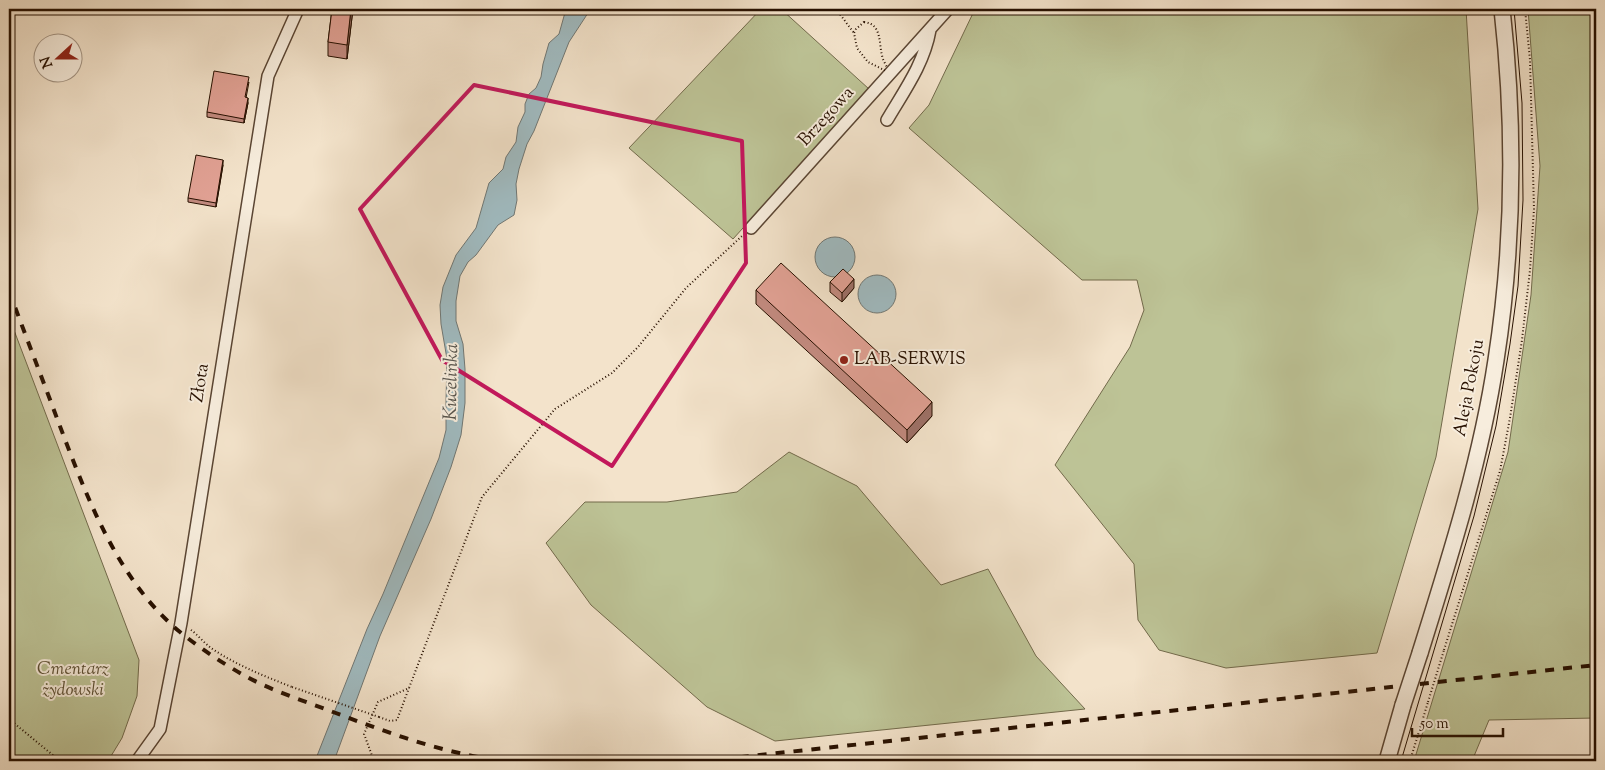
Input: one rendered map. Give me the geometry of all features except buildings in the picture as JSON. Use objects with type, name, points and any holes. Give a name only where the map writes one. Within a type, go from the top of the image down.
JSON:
[{"type":"street","name":"Złota","points":[[136,761],[160,729],[181,623],[268,76],[298,9]]},
{"type":"street","name":"Brzegowa","points":[[751,228],[948,9]]},
{"type":"street","name":"Aleja Pokoju","points":[[1387,761],[1448,564],[1484,425],[1496,360],[1505,288],[1510,205],[1511,121],[1502,9]]},
{"type":"street","name":"Brzegowa","points":[[887,120],[917,71],[930,30]]},
{"type":"path","points":[[836,9],[854,33],[857,48],[863,56],[876,67],[890,73]]},
{"type":"path","points":[[854,33],[864,22],[871,23],[876,27],[883,59],[890,73]]},
{"type":"path","points":[[181,623],[199,636],[209,647],[242,667],[379,718],[390,721],[397,720],[482,497],[555,409],[612,373],[638,347],[686,288],[751,228]]},
{"type":"path","points":[[1410,761],[1444,650]]},
{"type":"path","points":[[374,761],[364,734],[378,702],[409,688]]},
{"type":"path","points":[[9,719],[60,761]]},
{"type":"highlighted area","points":[[474,85],[742,141],[746,263],[612,466],[442,360],[360,209]]},
{"type":"green space","points":[[761,9],[781,9],[869,89],[733,239],[629,148]]},
{"type":"green space","points":[[975,9],[1466,9],[1478,209],[1436,457],[1377,653],[1226,668],[1159,650],[1138,620],[1134,564],[1055,465],[1130,347],[1144,310],[1137,280],[1082,280],[909,128],[929,105]]},
{"type":"green space","points":[[1528,9],[1596,9],[1596,718],[1489,720],[1472,761],[1414,761],[1508,452],[1531,295],[1540,166]]},
{"type":"green space","name":"Cmentarz żydowski","points":[[9,317],[139,660],[137,696],[122,738],[108,761],[9,761]]},
{"type":"green space","points":[[789,452],[857,486],[941,585],[988,569],[1036,656],[1085,709],[775,741],[707,707],[591,605],[546,543],[585,502],[667,502],[737,492]]},
{"type":"water","name":"Kucelinka","points":[[566,9],[589,9],[569,42],[534,131],[527,144],[516,184],[517,200],[514,215],[498,225],[476,255],[468,262],[460,276],[456,301],[456,321],[463,344],[465,403],[461,435],[451,467],[431,519],[380,636],[334,761],[315,761],[367,629],[439,458],[446,430],[447,359],[440,305],[443,287],[456,255],[476,228],[489,183],[503,169],[506,157],[516,142],[518,127],[525,112],[525,104],[529,94],[536,88],[541,77],[549,43],[559,34]]},
{"type":"water","points":[[839,237],[846,240],[852,246],[855,257],[854,265],[846,274],[839,277],[831,277],[824,274],[816,265],[815,253],[818,246],[827,238]]},
{"type":"water","points":[[877,275],[891,280],[896,294],[891,308],[877,313],[863,308],[858,294],[863,280]]},
{"type":"tram line","points":[[1401,761],[1474,516],[1496,426],[1510,344],[1518,286],[1523,200],[1522,103],[1514,9]]},
{"type":"railway","points":[[9,291],[80,478],[106,535],[138,588],[180,632],[231,668],[280,692],[418,742],[462,754],[507,761]]},
{"type":"railway","points":[[704,761],[1596,665]]},
{"type":"place","name":"LAB-SERWIS","points":[[844,360]]}]
